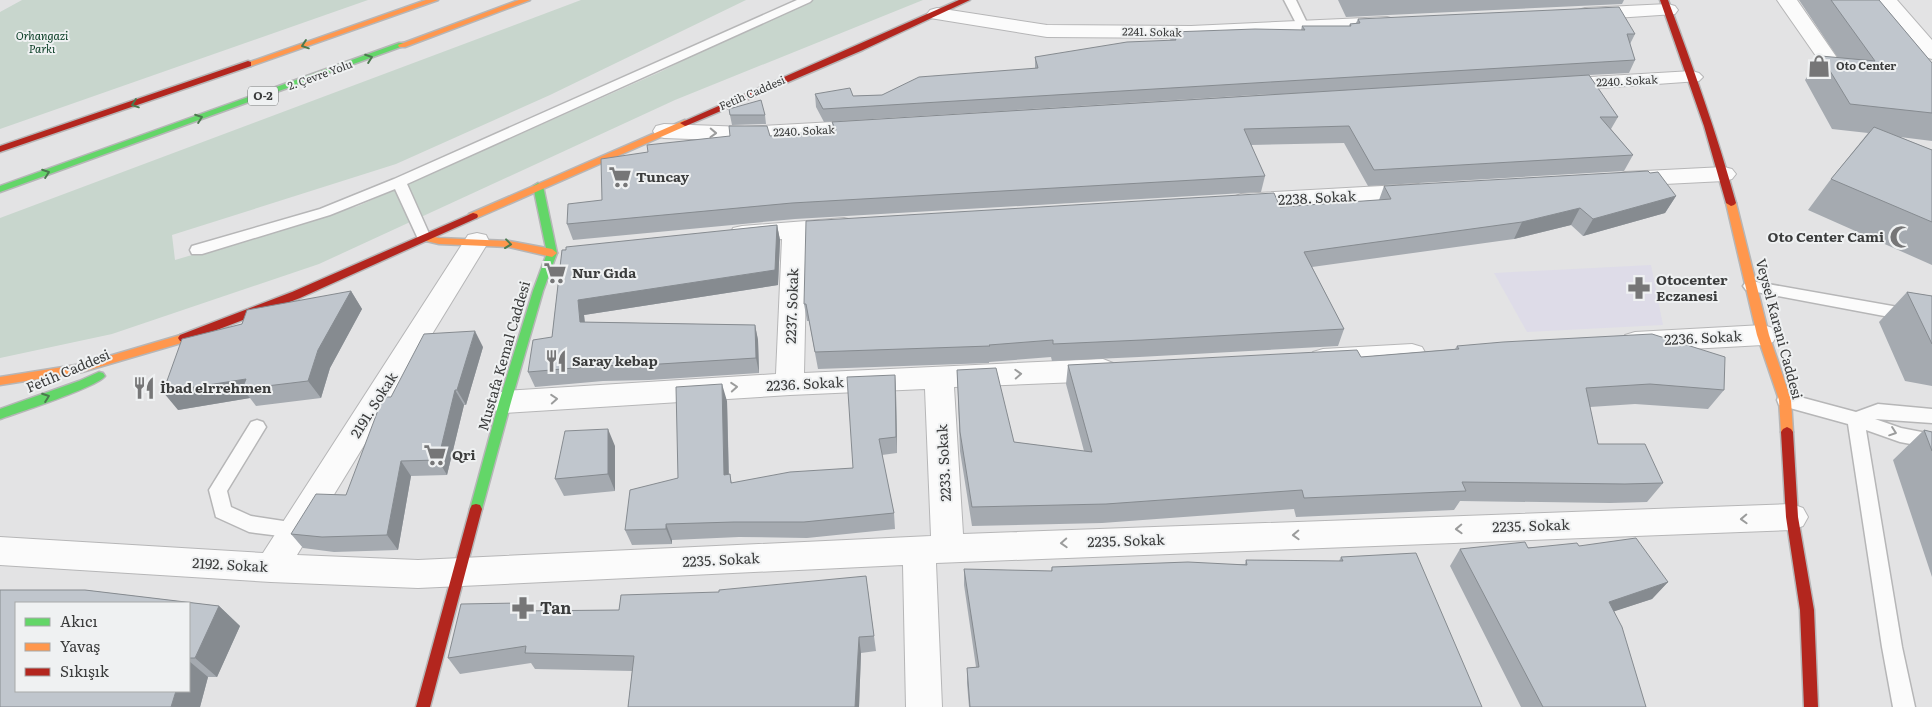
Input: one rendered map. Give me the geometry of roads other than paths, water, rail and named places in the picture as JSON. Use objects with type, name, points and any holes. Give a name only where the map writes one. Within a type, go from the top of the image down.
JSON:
[{"type":"main road","name":"O-2","points":[[0,150],[434,0]]},
{"type":"main road","name":"2. Çevre Yolu","points":[[0,189],[526,0]]},
{"type":"main road","name":"Fetih Caddesi","points":[[0,414],[83,384],[146,352],[262,309],[538,186],[966,0]]},
{"type":"main road","name":"Veysel Karani Caddesi","points":[[1666,5],[1724,174],[1763,335],[1785,400],[1792,517],[1807,610],[1811,707]]},
{"type":"main road","points":[[424,238],[439,241],[476,241],[509,244],[562,252],[538,186]]},
{"type":"main road","name":"Mustafa Kemal Caddesi","points":[[423,707],[505,402],[538,291],[562,252]]},
{"type":"main road","points":[[0,380],[23,379],[146,352]]},
{"type":"street","points":[[1787,0],[1832,65]]},
{"type":"street","points":[[1887,0],[1932,53]]},
{"type":"street","points":[[1569,15],[1666,5]]},
{"type":"street","name":"2241. Sokak","points":[[937,14],[1046,31],[1191,32],[1402,22]]},
{"type":"street","name":"2240. Sokak","points":[[1534,86],[1692,77]]},
{"type":"street","name":"2240. Sokak","points":[[664,131],[745,134],[892,126]]},
{"type":"street","points":[[1605,181],[1724,174]]},
{"type":"street","name":"2238. Sokak","points":[[1220,204],[1437,191]]},
{"type":"street","points":[[717,237],[795,229],[864,225]]},
{"type":"street","name":"2237. Sokak","points":[[790,384],[795,229]]},
{"type":"street","name":"2191. Sokak","points":[[272,568],[476,241]]},
{"type":"street","name":"2236. Sokak","points":[[1615,343],[1763,335]]},
{"type":"street","points":[[1298,360],[1436,353]]},
{"type":"street","name":"2236. Sokak","points":[[505,402],[790,384],[1130,369]]},
{"type":"street","name":"2233. Sokak","points":[[924,707],[934,550],[939,378]]},
{"type":"street","name":"2235. Sokak","points":[[460,573],[934,550],[1792,517]]},
{"type":"street","name":"2192. Sokak","points":[[0,551],[272,568],[418,574],[460,573]]},
{"type":"lane","points":[[198,250],[325,212],[399,182],[806,0]]},
{"type":"lane","points":[[1290,0],[1303,27]]},
{"type":"lane","points":[[399,182],[424,238]]},
{"type":"lane","points":[[1751,286],[1932,319]]},
{"type":"lane","points":[[1785,400],[1856,419],[1900,435],[1932,442]]},
{"type":"lane","points":[[1856,419],[1878,410],[1932,416]]},
{"type":"lane","points":[[1856,419],[1892,648],[1904,707]]},
{"type":"lane","points":[[257,427],[218,490],[223,512],[249,524],[296,530]]},
{"type":"place","name":"Oto Center","points":[[1819,66]]},
{"type":"place","name":"Tuncay","points":[[620,177]]},
{"type":"place","name":"Oto Center Cami","points":[[1901,237]]},
{"type":"place","name":"Nur Gıda","points":[[555,273]]},
{"type":"place","name":"Otocenter Eczanesi","points":[[1639,288]]},
{"type":"place","name":"Saray kebap","points":[[556,361]]},
{"type":"place","name":"İbad elrrehmen","points":[[144,388]]},
{"type":"place","name":"Qri","points":[[435,455]]},
{"type":"place","name":"Tan","points":[[523,608]]},
{"type":"park label","name":"Orhangazi Parkı","points":[[42,42]]}]
